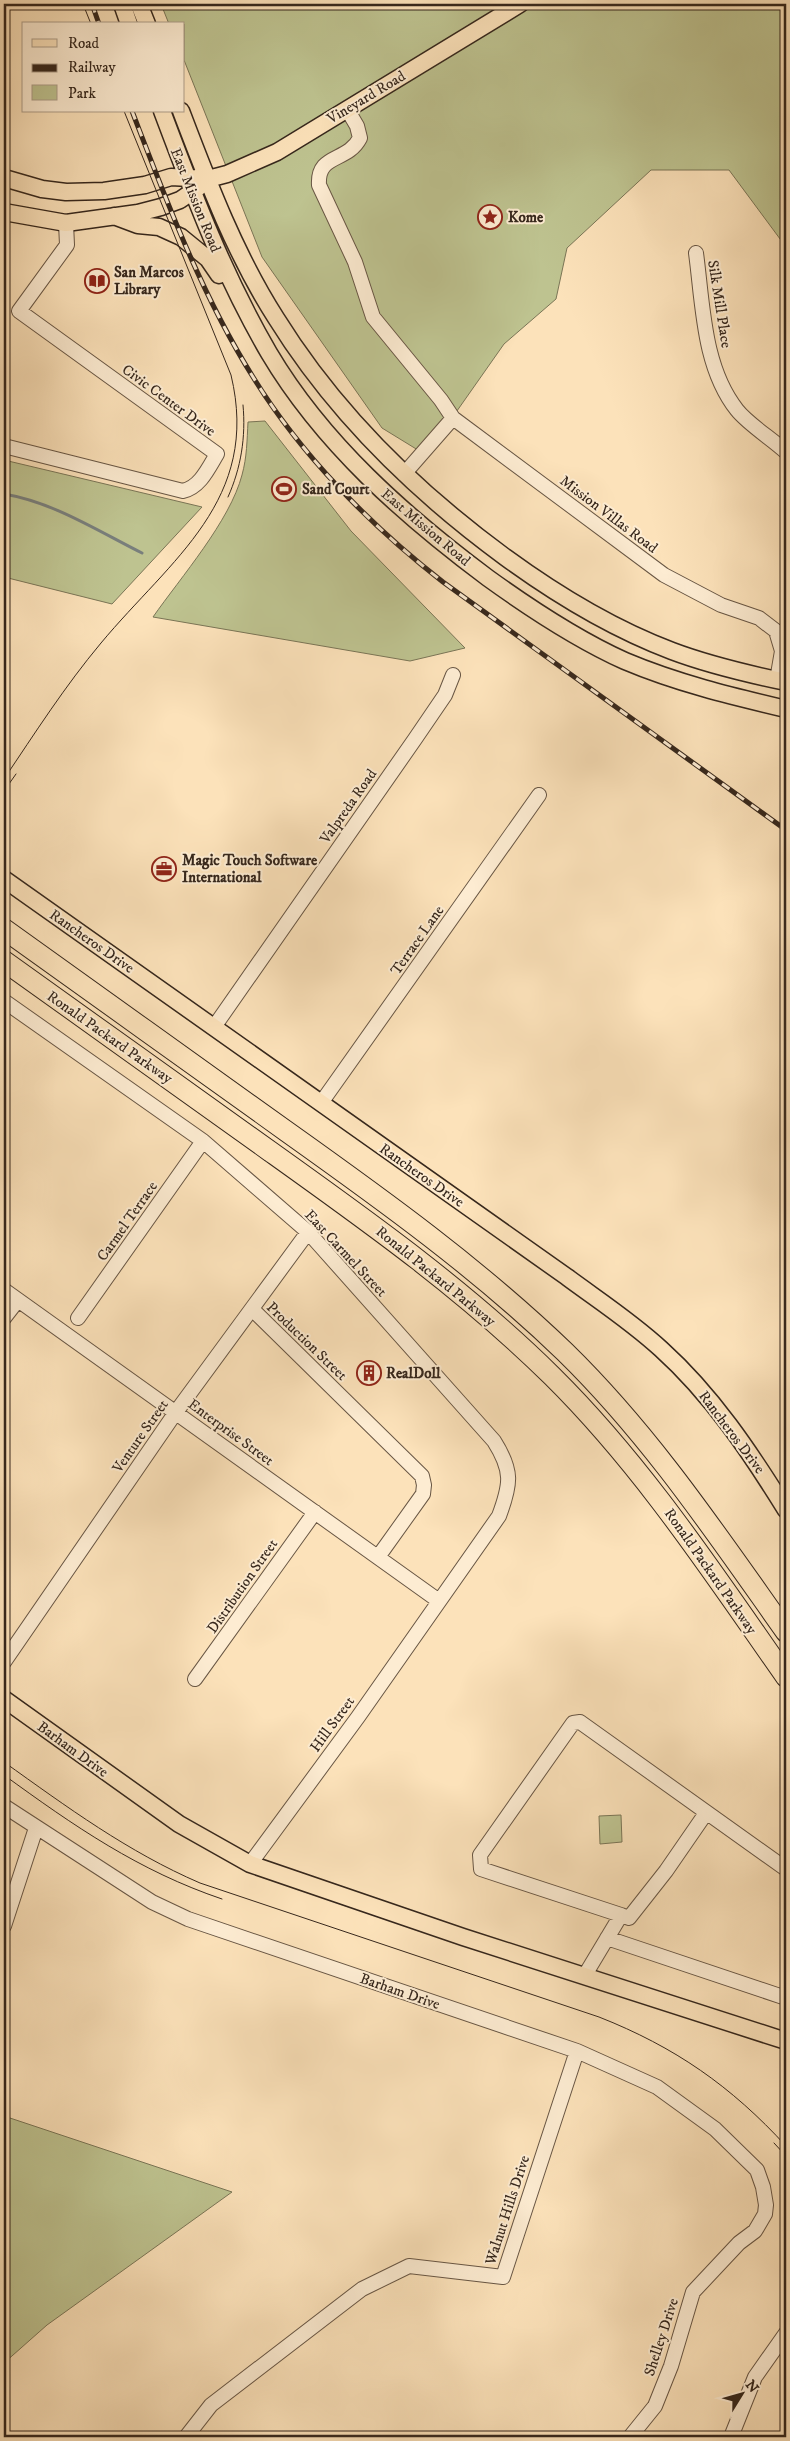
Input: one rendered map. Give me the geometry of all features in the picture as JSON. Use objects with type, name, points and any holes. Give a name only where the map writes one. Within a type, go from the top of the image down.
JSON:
[{"type":"highway","name":"Ronald Packard Parkway","points":[[4,929],[397,1210],[502,1294],[566,1353],[651,1447],[691,1497],[786,1632]]},
{"type":"highway","name":"Ronald Packard Parkway","points":[[4,961],[375,1226],[478,1307],[553,1377],[623,1454],[690,1539],[786,1677]]},
{"type":"highway","points":[[772,1657],[786,1688]]},
{"type":"main road","points":[[122,4],[128,22]]},
{"type":"main road","points":[[139,4],[146,22]]},
{"type":"main road","name":"Vineyard Road","points":[[208,178],[227,174],[276,152],[520,4]]},
{"type":"main road","name":"East Mission Road","points":[[162,112],[216,252],[270,355],[317,419],[354,462],[389,497],[443,544],[513,596],[557,625],[623,660],[706,691],[786,709]]},
{"type":"main road","name":"East Mission Road","points":[[181,112],[239,251],[291,343],[316,377],[360,428],[404,474],[476,536],[536,580],[592,614],[627,632],[678,653],[712,664],[782,681]]},
{"type":"main road","points":[[4,178],[42,189],[66,192],[104,191],[145,185],[171,178],[208,178]]},
{"type":"main road","points":[[4,212],[66,223],[114,216],[161,207],[192,193],[208,178]]},
{"type":"main road","points":[[114,216],[138,225],[166,230],[181,237],[198,250],[218,273],[231,298],[270,355]]},
{"type":"main road","points":[[706,691],[728,685],[763,693],[782,681]]},
{"type":"main road","name":"Rancheros Drive","points":[[7,881],[567,1277],[661,1349],[710,1399],[754,1460],[786,1510]]},
{"type":"main road","name":"Barham Drive","points":[[4,1699],[179,1824],[250,1864],[445,1930],[786,2041]]},
{"type":"street","name":"Mission Villas Road","points":[[347,109],[358,126],[360,138],[355,148],[324,164],[318,173],[319,185],[355,262],[373,317],[441,400],[453,418],[664,575],[721,605],[759,618],[776,631],[782,651],[782,681]]},
{"type":"street","name":"Civic Center Drive","points":[[4,446],[183,491],[191,489],[197,484],[217,454],[19,311],[67,245],[66,223]]},
{"type":"street","name":"Silk Mill Place","points":[[696,253],[707,338],[718,376],[737,410],[786,452]]},
{"type":"street","points":[[404,474],[453,418]]},
{"type":"street","name":"Valpreda Road","points":[[214,1027],[416,739],[445,695],[453,675]]},
{"type":"street","name":"Terrace Lane","points":[[322,1103],[539,795]]},
{"type":"street","name":"East Carmel Street","points":[[4,1001],[202,1141],[308,1232],[494,1441],[504,1457],[509,1473],[508,1490],[499,1516],[439,1601]]},
{"type":"street","name":"Carmel Terrace","points":[[78,1318],[202,1141]]},
{"type":"street","name":"Venture Street","points":[[4,1662],[176,1412],[308,1232]]},
{"type":"street","name":"Enterprise Street","points":[[4,1290],[439,1601]]},
{"type":"street","points":[[4,1318],[18,1300]]},
{"type":"street","name":"Production Street","points":[[252,1309],[422,1476],[423,1494],[378,1557]]},
{"type":"street","name":"Distribution Street","points":[[195,1679],[315,1512]]},
{"type":"street","name":"Hill Street","points":[[250,1864],[358,1717],[439,1601]]},
{"type":"street","points":[[706,1813],[666,1871],[629,1918],[481,1868],[480,1854],[573,1723],[580,1722],[786,1869]]},
{"type":"street","name":"Barham Drive","points":[[4,1806],[152,1902],[188,1919],[577,2051],[657,2087],[714,2130],[757,2170],[766,2205]]},
{"type":"street","points":[[4,1926],[36,1828]]},
{"type":"street","points":[[585,1975],[621,1915]]},
{"type":"street","points":[[607,1938],[786,1998]]},
{"type":"street","name":"Walnut Hills Drive","points":[[186,2437],[211,2405],[362,2289],[409,2266],[503,2277],[577,2051]]},
{"type":"street","name":"Shelley Drive","points":[[630,2437],[655,2406],[671,2366],[693,2292],[739,2243],[755,2231],[765,2214],[766,2205]]},
{"type":"street","points":[[731,2437],[756,2376],[786,2333]]},
{"type":"green space","points":[[161,4],[786,4],[786,247],[729,170],[651,170],[567,248],[556,299],[504,344],[426,455],[382,428],[262,257],[185,63],[185,22],[168,22]]},
{"type":"green space","points":[[265,421],[351,531],[465,648],[410,661],[153,617],[204,548],[236,493],[244,468],[248,422]]},
{"type":"green space","points":[[4,460],[202,507],[112,604],[4,577]]},
{"type":"green space","points":[[621,1815],[622,1842],[600,1844],[599,1816]]},
{"type":"green space","points":[[4,2116],[232,2192],[47,2325],[4,2363]]},
{"type":"waterway","points":[[4,494],[58,510],[142,553]]},
{"type":"tram line","points":[[83,4],[90,22]]},
{"type":"tram line","points":[[4,779],[88,659],[181,554],[204,524],[222,493],[233,458],[237,419],[231,375],[124,112]]},
{"type":"tram line","points":[[228,497],[242,452],[244,429],[243,405]]},
{"type":"tram line","points":[[4,791],[16,774]]},
{"type":"tram line","points":[[4,1762],[123,1843],[173,1871],[200,1883],[599,2017],[653,2041],[700,2070],[723,2087],[765,2124],[786,2146]]},
{"type":"tram line","points":[[4,1775],[108,1846],[163,1875],[222,1899]]},
{"type":"tram line","points":[[774,2143],[786,2156]]},
{"type":"railway","points":[[92,4],[98,22]]},
{"type":"railway","points":[[132,112],[186,247],[234,345],[272,406],[315,461],[339,488],[390,537],[443,582],[786,830]]},
{"type":"place","name":"Kome","points":[[490,217]]},
{"type":"place","name":"San Marcos Library","points":[[97,281]]},
{"type":"place","name":"Sand Court","points":[[284,489]]},
{"type":"place","name":"Magic Touch Software International","points":[[164,869]]},
{"type":"place","name":"RealDoll","points":[[369,1373]]}]
